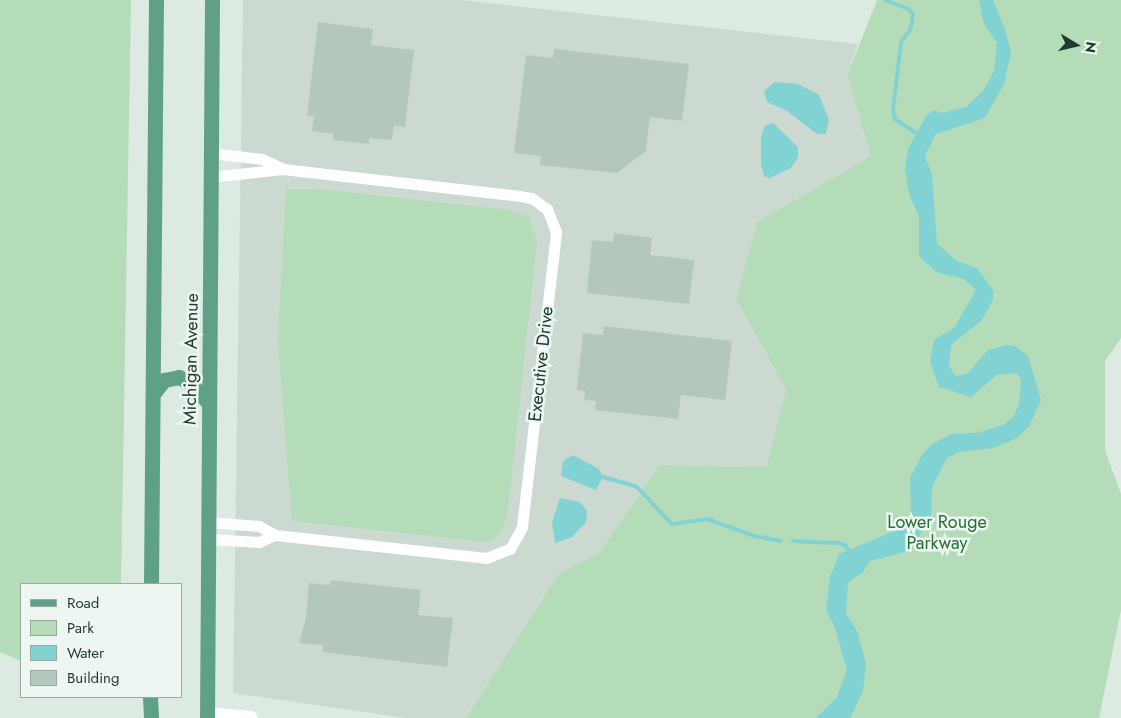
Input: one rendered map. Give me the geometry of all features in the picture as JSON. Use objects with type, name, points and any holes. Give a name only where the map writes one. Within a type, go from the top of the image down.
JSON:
[{"type":"main road","points":[[151,583],[156,0]]},
{"type":"main road","name":"Michigan Avenue","points":[[207,716],[212,0]]},
{"type":"main road","points":[[153,394],[164,380],[179,377],[191,384],[209,403]]},
{"type":"main road","points":[[150,698],[151,718]]},
{"type":"street","name":"Executive Drive","points":[[211,153],[262,159],[283,169]]},
{"type":"street","name":"Executive Drive","points":[[209,522],[259,526],[276,535],[486,558],[510,549],[522,527],[556,232],[547,209],[531,198],[283,169],[211,177]]},
{"type":"street","name":"Executive Drive","points":[[208,539],[259,542],[276,535]]},
{"type":"street","points":[[207,716],[251,718]]},
{"type":"shaded area","points":[[243,0],[460,0],[858,44],[847,76],[871,156],[757,222],[736,299],[786,390],[766,467],[659,465],[599,553],[559,573],[466,718],[406,718],[233,693]]},
{"type":"green space","points":[[0,0],[131,0],[121,583],[20,583],[20,661],[0,652]]},
{"type":"green space","name":"Lower Rouge Parkway","points":[[877,0],[1121,0],[1121,338],[1105,361],[1105,450],[1121,494],[1121,610],[1099,718],[466,718],[559,573],[599,553],[659,465],[766,467],[786,390],[736,299],[757,222],[871,156],[847,76]]},
{"type":"green space","points":[[286,189],[328,190],[510,210],[529,217],[537,241],[507,518],[500,534],[487,542],[292,521],[278,340]]},
{"type":"water","points":[[979,0],[993,0],[1005,29],[1011,52],[1004,84],[985,118],[936,134],[925,156],[932,175],[937,244],[957,261],[977,268],[993,290],[993,300],[982,320],[951,345],[949,366],[956,376],[967,374],[988,350],[1007,345],[1015,346],[1028,356],[1041,400],[1029,426],[1017,438],[993,448],[960,452],[947,458],[932,487],[931,517],[913,546],[905,552],[870,561],[863,572],[848,583],[846,613],[858,633],[866,664],[863,691],[850,718],[816,718],[837,697],[847,670],[835,628],[826,610],[830,577],[839,554],[907,526],[911,507],[910,478],[922,455],[932,444],[951,434],[977,433],[1005,424],[1014,416],[1019,404],[1021,379],[1016,373],[997,375],[971,397],[939,387],[930,361],[934,340],[955,327],[976,290],[964,279],[936,272],[919,256],[919,216],[910,197],[905,171],[908,149],[927,115],[934,110],[943,113],[966,107],[983,91],[994,71],[997,43],[984,24]]},
{"type":"water","points":[[775,82],[798,84],[819,95],[829,120],[826,134],[817,134],[787,111],[767,102],[764,91]]},
{"type":"water","points":[[773,123],[798,147],[798,157],[791,168],[770,178],[764,176],[761,164],[761,137],[765,125]]},
{"type":"water","points":[[573,455],[599,469],[603,477],[596,490],[561,476],[563,461]]},
{"type":"water","points":[[560,498],[580,502],[587,511],[586,522],[572,537],[555,543],[552,522]]},
{"type":"building","points":[[318,22],[373,29],[371,45],[414,50],[405,127],[394,126],[392,140],[369,138],[369,144],[333,140],[334,134],[312,131],[314,116],[307,116]]},
{"type":"building","points":[[554,49],[689,64],[682,121],[650,117],[646,151],[617,173],[540,165],[541,156],[514,153],[526,55],[553,58]]},
{"type":"building","points":[[614,233],[652,238],[650,255],[694,260],[689,304],[587,293],[592,240],[613,242]]},
{"type":"building","points":[[604,326],[732,341],[725,400],[681,395],[678,419],[595,410],[596,401],[584,400],[585,391],[577,390],[583,333],[603,335]]},
{"type":"building","points":[[331,580],[421,590],[418,615],[453,618],[447,667],[323,652],[323,645],[299,643],[306,618],[309,583],[330,585]]},
{"type":"waterway","points":[[885,0],[909,9],[913,15],[910,30],[901,42],[893,110],[895,119],[919,135]]},
{"type":"waterway","points":[[603,477],[637,487],[672,524],[707,519],[755,536],[781,541]]},
{"type":"waterway","points":[[793,541],[838,543],[845,545],[852,555]]}]
